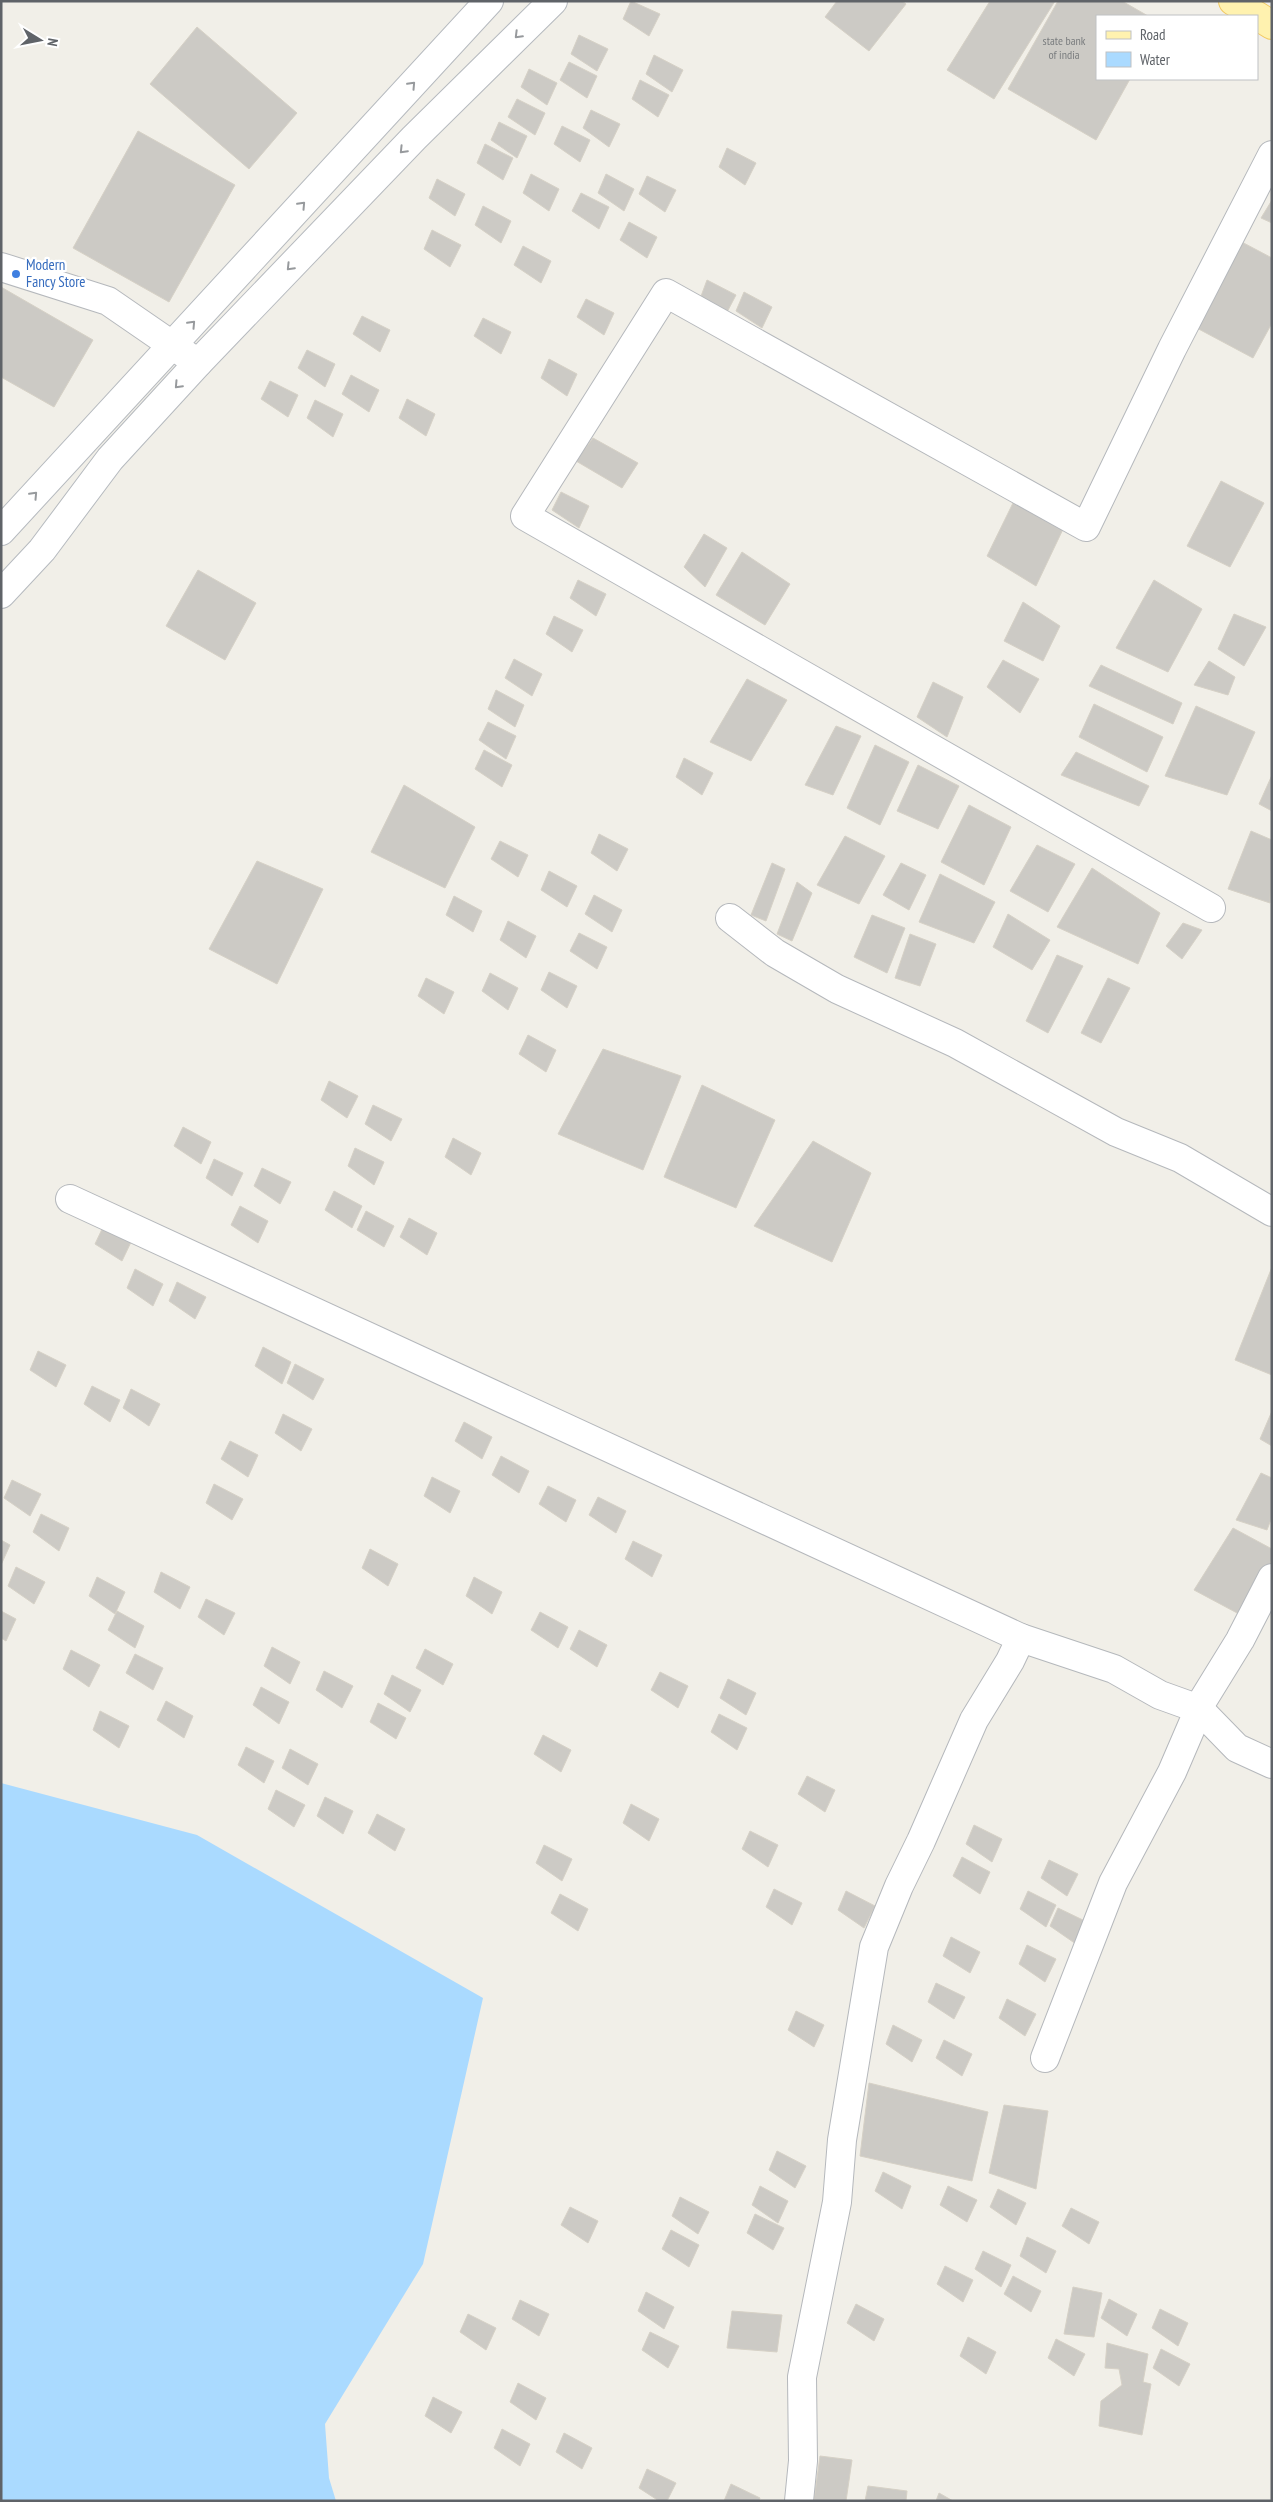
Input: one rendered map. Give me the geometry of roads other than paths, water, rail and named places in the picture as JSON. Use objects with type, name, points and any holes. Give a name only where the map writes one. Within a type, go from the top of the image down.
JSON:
[{"type":"main road","points":[[1233,1],[1256,15]]},
{"type":"main road","points":[[1258,16],[1272,25]]},
{"type":"street","points":[[1,531],[490,1]]},
{"type":"street","points":[[1,594],[42,550],[110,459],[198,363],[414,138],[553,1]]},
{"type":"street","points":[[1211,908],[526,516],[666,294],[1086,527],[1172,349],[1272,154]]},
{"type":"street","points":[[1,266],[108,301],[198,363]]},
{"type":"street","points":[[730,918],[775,953],[837,989],[955,1043],[1116,1132],[1180,1158],[1272,1212]]},
{"type":"street","points":[[70,1200],[1021,1638],[1114,1669],[1160,1695],[1199,1709],[1237,1748],[1272,1764]]},
{"type":"street","points":[[1045,2058],[1113,1882],[1172,1772],[1199,1709],[1240,1640],[1272,1578]]},
{"type":"street","points":[[798,2501],[802,2460],[802,2377],[837,2202],[842,2140],[874,1947],[899,1886],[921,1841],[974,1720],[1010,1661],[1021,1638]]},
{"type":"water","points":[[1,1783],[197,1835],[483,1998],[423,2264],[325,2424],[329,2478],[336,2501],[1,2501]]},
{"type":"place","name":"Modern Fancy Store","points":[[16,274]]}]
